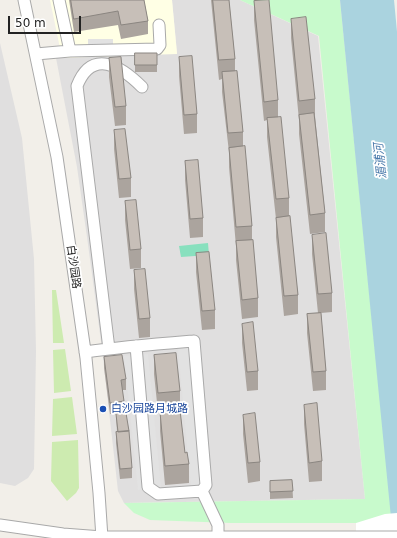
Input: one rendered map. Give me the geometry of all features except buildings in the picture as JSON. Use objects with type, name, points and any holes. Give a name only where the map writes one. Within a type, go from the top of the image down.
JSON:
[{"type":"street","name":"白沙园路","points":[[24,0],[57,157],[85,352],[100,493],[102,537]]},
{"type":"street","points":[[59,0],[70,52]]},
{"type":"street","points":[[36,54],[157,49],[160,44],[159,24]]},
{"type":"street","points":[[109,349],[77,86],[82,75],[91,68],[103,64],[116,66],[129,74],[142,87]]},
{"type":"street","points":[[85,352],[194,341],[206,485],[202,491]]},
{"type":"street","points":[[136,346],[148,487],[158,494],[202,491]]},
{"type":"street","points":[[202,491],[218,525],[218,537]]},
{"type":"street","points":[[0,525],[63,534],[102,537],[397,537]]},
{"type":"shaded area","points":[[50,0],[172,0],[177,54],[62,58]]},
{"type":"shaded area","points":[[172,0],[240,0],[318,36],[365,499],[124,503],[118,491],[102,349],[77,167],[56,58],[177,53]]},
{"type":"shaded area","points":[[88,39],[113,39],[113,48],[88,48]]},
{"type":"shaded area","points":[[0,43],[22,138],[34,259],[36,351],[34,469],[28,478],[15,486],[0,483]]},
{"type":"shaded area","points":[[189,347],[201,487],[191,488],[178,348]]},
{"type":"shaded area","points":[[148,354],[161,488],[138,490],[124,356]]},
{"type":"green space","points":[[240,0],[340,0],[394,538],[370,523],[231,523],[150,520],[134,513],[124,503],[365,499],[319,36]]},
{"type":"green space","points":[[208,243],[209,255],[181,257],[179,246]]},
{"type":"green space","points":[[52,290],[56,290],[64,343],[53,343]]},
{"type":"green space","points":[[65,349],[71,391],[54,393],[53,350]]},
{"type":"green space","points":[[72,397],[77,434],[52,436],[53,399]]},
{"type":"green space","points":[[78,440],[79,488],[67,501],[51,481],[52,442]]},
{"type":"water","name":"湄浦河","points":[[340,0],[394,0],[397,32],[397,538],[393,538]]},
{"type":"pier","points":[[397,513],[397,538],[356,538],[356,523],[385,514]]},
{"type":"place","name":"白沙园路月城路","points":[[103,409]]}]
